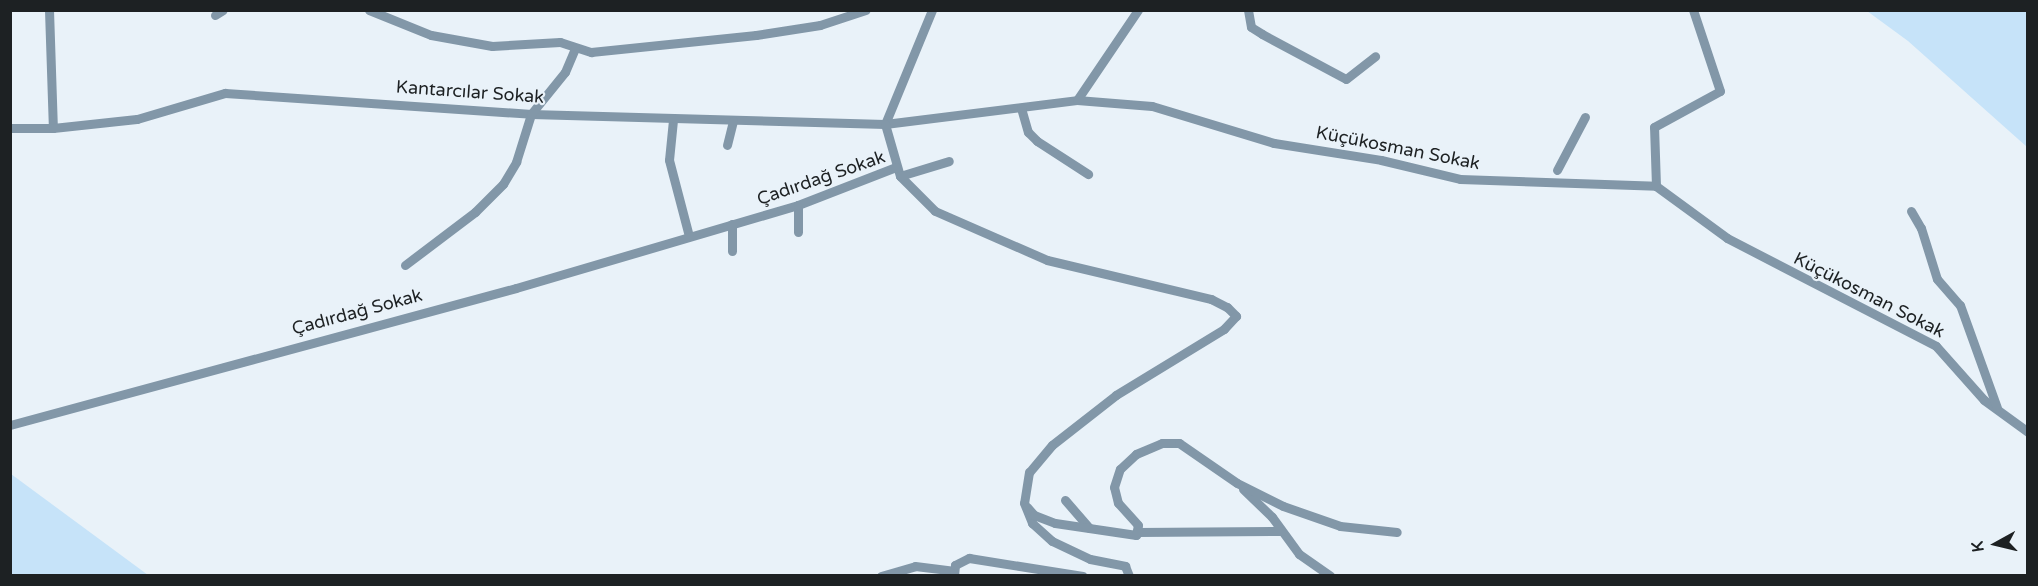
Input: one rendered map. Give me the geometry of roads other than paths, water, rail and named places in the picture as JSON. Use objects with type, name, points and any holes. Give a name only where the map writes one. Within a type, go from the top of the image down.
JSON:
[{"type":"street","points":[[49,10],[52,128]]},
{"type":"street","points":[[369,10],[431,35],[492,46],[560,42],[591,52],[756,35],[820,25],[866,10]]},
{"type":"street","points":[[932,10],[885,123],[898,171],[949,161]]},
{"type":"street","points":[[1077,100],[1138,10]]},
{"type":"street","points":[[1248,10],[1251,27],[1346,79],[1375,56]]},
{"type":"street","points":[[1656,186],[1654,127],[1719,91],[1693,10]]},
{"type":"street","points":[[405,265],[495,194],[516,162],[531,114],[566,72],[575,48]]},
{"type":"street","name":"Kantarcılar Sokak","points":[[10,128],[52,128],[137,119],[225,93],[531,114],[733,122],[885,123]]},
{"type":"street","name":"Küçükosman Sokak","points":[[885,123],[1077,100],[1152,106],[1274,142],[1381,160],[1460,178],[1656,186],[1727,238],[1936,346],[1997,408],[2028,432]]},
{"type":"street","points":[[1021,108],[1029,132],[1037,141],[1088,174]]},
{"type":"street","points":[[1557,170],[1585,117]]},
{"type":"street","points":[[673,120],[669,160],[689,236]]},
{"type":"street","points":[[727,145],[733,122]]},
{"type":"street","name":"Çadırdağ Sokak","points":[[10,425],[516,288],[798,205],[898,171],[935,211],[1005,243],[1047,260],[1211,299],[1227,307],[1236,316],[1234,322],[1116,395],[1052,445],[1029,472],[1024,503]]},
{"type":"street","points":[[798,205],[798,232]]},
{"type":"street","points":[[1911,212],[1921,228],[1937,279],[1960,305],[1997,408]]},
{"type":"street","points":[[732,224],[732,251]]},
{"type":"street","points":[[1137,532],[1138,525],[1118,503],[1114,487],[1120,469],[1136,454],[1162,443],[1179,443],[1238,483],[1283,506],[1340,526],[1396,532]]},
{"type":"street","points":[[1238,483],[1299,554],[1330,576]]},
{"type":"street","points":[[1065,500],[1089,528]]},
{"type":"street","points":[[1024,503],[1034,515],[1055,523],[1089,528],[1137,532],[1281,531]]},
{"type":"street","points":[[1024,503],[1032,523],[1052,541],[1090,559],[1132,574]]},
{"type":"street","points":[[881,576],[915,566],[953,573],[960,561],[990,559],[1083,576]]}]
